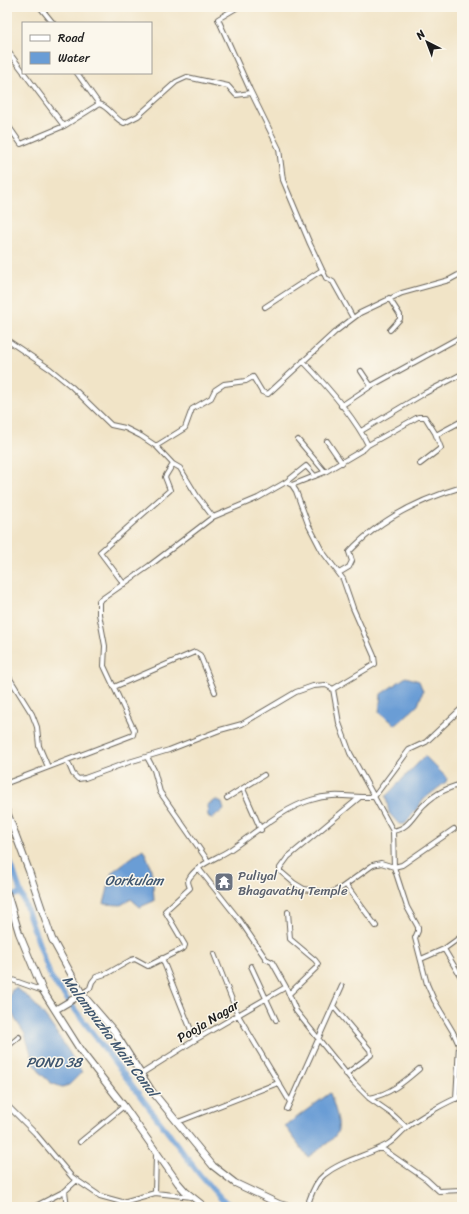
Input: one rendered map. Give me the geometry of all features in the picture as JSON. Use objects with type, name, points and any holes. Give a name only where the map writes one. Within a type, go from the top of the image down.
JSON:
[{"type":"street","points":[[7,10],[10,7]]},
{"type":"street","points":[[40,7],[52,22]]},
{"type":"street","points":[[238,7],[218,19],[251,93],[279,149],[283,180],[290,200],[326,278],[333,282],[353,318]]},
{"type":"street","points":[[7,50],[22,69]]},
{"type":"street","points":[[25,74],[64,126]]},
{"type":"street","points":[[78,74],[99,104],[107,106],[117,120],[124,123],[138,116],[176,82],[187,78],[228,86],[236,95],[251,93]]},
{"type":"street","points":[[7,124],[21,144],[64,126],[99,104]]},
{"type":"street","points":[[266,307],[322,270]]},
{"type":"street","points":[[156,446],[185,428],[192,409],[211,398],[215,390],[224,384],[246,381],[253,377],[262,392],[268,394],[303,361],[353,318],[389,298],[450,280],[462,273]]},
{"type":"street","points":[[389,298],[400,315],[400,319],[390,330]]},
{"type":"street","points":[[341,406],[371,386],[462,336]]},
{"type":"street","points":[[7,340],[61,378],[111,425],[125,428],[156,446],[173,464],[180,468],[197,496],[213,517]]},
{"type":"street","points":[[303,361],[325,384],[361,431],[368,445]]},
{"type":"street","points":[[360,371],[371,386]]},
{"type":"street","points":[[361,431],[425,393],[462,374]]},
{"type":"street","points":[[292,485],[325,472],[364,450],[368,445],[418,417],[425,417],[442,448],[420,464]]},
{"type":"street","points":[[436,435],[462,421]]},
{"type":"street","points":[[298,440],[325,472]]},
{"type":"street","points":[[327,441],[342,463]]},
{"type":"street","points":[[124,584],[100,552],[170,490],[165,477],[173,464]]},
{"type":"street","points":[[7,783],[133,735],[134,730],[104,666],[105,646],[99,614],[99,601],[213,517],[258,498],[286,482],[306,466],[315,476]]},
{"type":"street","points":[[286,482],[292,485],[308,524],[322,551],[343,579]]},
{"type":"street","points":[[333,688],[375,664],[374,656],[353,608],[343,579],[339,573],[349,567],[352,562],[350,552],[357,544],[399,514],[433,496],[462,487]]},
{"type":"street","points":[[114,687],[195,652],[200,655],[215,692]]},
{"type":"street","points":[[7,674],[34,719],[39,746],[48,767]]},
{"type":"street","points":[[67,760],[73,774],[78,779],[169,750],[220,730],[242,724],[296,692],[313,686],[326,685],[333,688]]},
{"type":"street","points":[[333,688],[339,723],[350,753],[393,831],[394,866],[407,907],[418,926],[418,931],[415,938],[421,959],[434,1000],[459,1045],[456,1099]]},
{"type":"street","points":[[57,1008],[90,988],[96,977],[131,960],[135,959],[148,966],[184,948],[185,945],[165,910],[190,888],[188,881],[190,878],[208,861],[228,851],[261,830],[277,817],[310,800],[346,794],[359,798],[374,797],[409,750],[426,742],[462,708]]},
{"type":"street","points":[[147,757],[154,770],[160,792],[208,861]]},
{"type":"street","points":[[227,798],[244,789],[264,775]]},
{"type":"street","points":[[393,831],[407,826],[427,802],[444,790],[462,784]]},
{"type":"street","points":[[244,789],[261,830]]},
{"type":"street","points":[[359,798],[288,857],[280,868],[280,871],[304,889],[330,893],[346,885],[373,865],[381,863],[394,866],[402,865],[454,829]]},
{"type":"street","points":[[7,812],[52,939],[82,994],[114,1031],[151,1090],[214,1166],[235,1183],[279,1204],[290,1207]]},
{"type":"street","points":[[199,869],[241,922],[266,959],[272,962],[286,987],[296,1011],[318,1039],[346,1074],[369,1098],[392,1114],[406,1128]]},
{"type":"street","points":[[346,885],[376,926]]},
{"type":"street","points":[[8,897],[19,933],[44,992],[57,1008],[81,1051],[124,1106],[156,1154],[185,1191],[205,1207]]},
{"type":"street","points":[[288,912],[290,939],[316,960],[318,964],[316,968],[289,994]]},
{"type":"street","points":[[421,959],[444,949],[462,936]]},
{"type":"street","points":[[444,949],[462,979]]},
{"type":"street","points":[[214,954],[238,1015],[261,1050],[278,1083],[290,1102]]},
{"type":"street","points":[[162,958],[195,1040]]},
{"type":"street","points":[[251,966],[276,1020]]},
{"type":"street","points":[[7,978],[44,992]]},
{"type":"street","points":[[288,1109],[342,986]]},
{"type":"street","name":"Pooja Nagar","points":[[141,1074],[195,1040],[286,987]]},
{"type":"street","points":[[333,1006],[370,1050],[371,1055],[346,1074]]},
{"type":"street","points":[[7,1047],[19,1037]]},
{"type":"street","points":[[369,1098],[378,1097],[400,1086],[419,1069]]},
{"type":"street","points":[[178,1122],[278,1083]]},
{"type":"street","points":[[312,1207],[309,1201],[314,1188],[323,1176],[337,1166],[390,1143],[406,1128],[423,1116],[462,1096]]},
{"type":"street","points":[[7,1105],[77,1180],[100,1196],[122,1202],[133,1207]]},
{"type":"street","points":[[80,1142],[124,1106]]},
{"type":"street","points":[[381,1148],[426,1179],[439,1191],[462,1190]]},
{"type":"street","points":[[155,1193],[156,1154]]},
{"type":"street","points":[[34,1207],[65,1190],[77,1180]]},
{"type":"street","points":[[65,1190],[67,1207]]},
{"type":"street","points":[[122,1202],[155,1193],[193,1197]]},
{"type":"water","points":[[406,677],[419,681],[423,691],[418,705],[396,725],[379,712],[381,694]]},
{"type":"water","points":[[425,756],[447,778],[446,782],[425,798],[405,824],[399,824],[389,813],[386,796]]},
{"type":"water","points":[[216,800],[222,803],[224,810],[211,819],[208,816],[207,805]]},
{"type":"water","name":"Oorkulam","points":[[143,849],[151,868],[154,901],[140,907],[131,899],[121,905],[104,904],[112,872]]},
{"type":"water","name":"POND 38","points":[[16,988],[34,1004],[43,1015],[82,1072],[69,1085],[62,1087],[51,1083],[41,1074],[33,1060],[25,1034],[15,1019],[8,1000],[12,990]]},
{"type":"water","points":[[330,1093],[337,1118],[337,1132],[334,1137],[308,1157],[285,1126]]},
{"type":"waterway","name":"Malampuzha Main Canal","points":[[7,853],[51,978],[200,1175],[222,1200],[234,1207]]},
{"type":"waterway","points":[[7,898],[21,893]]},
{"type":"place","name":"Puliyal Bhagavathy Temple","points":[[224,882]]}]
